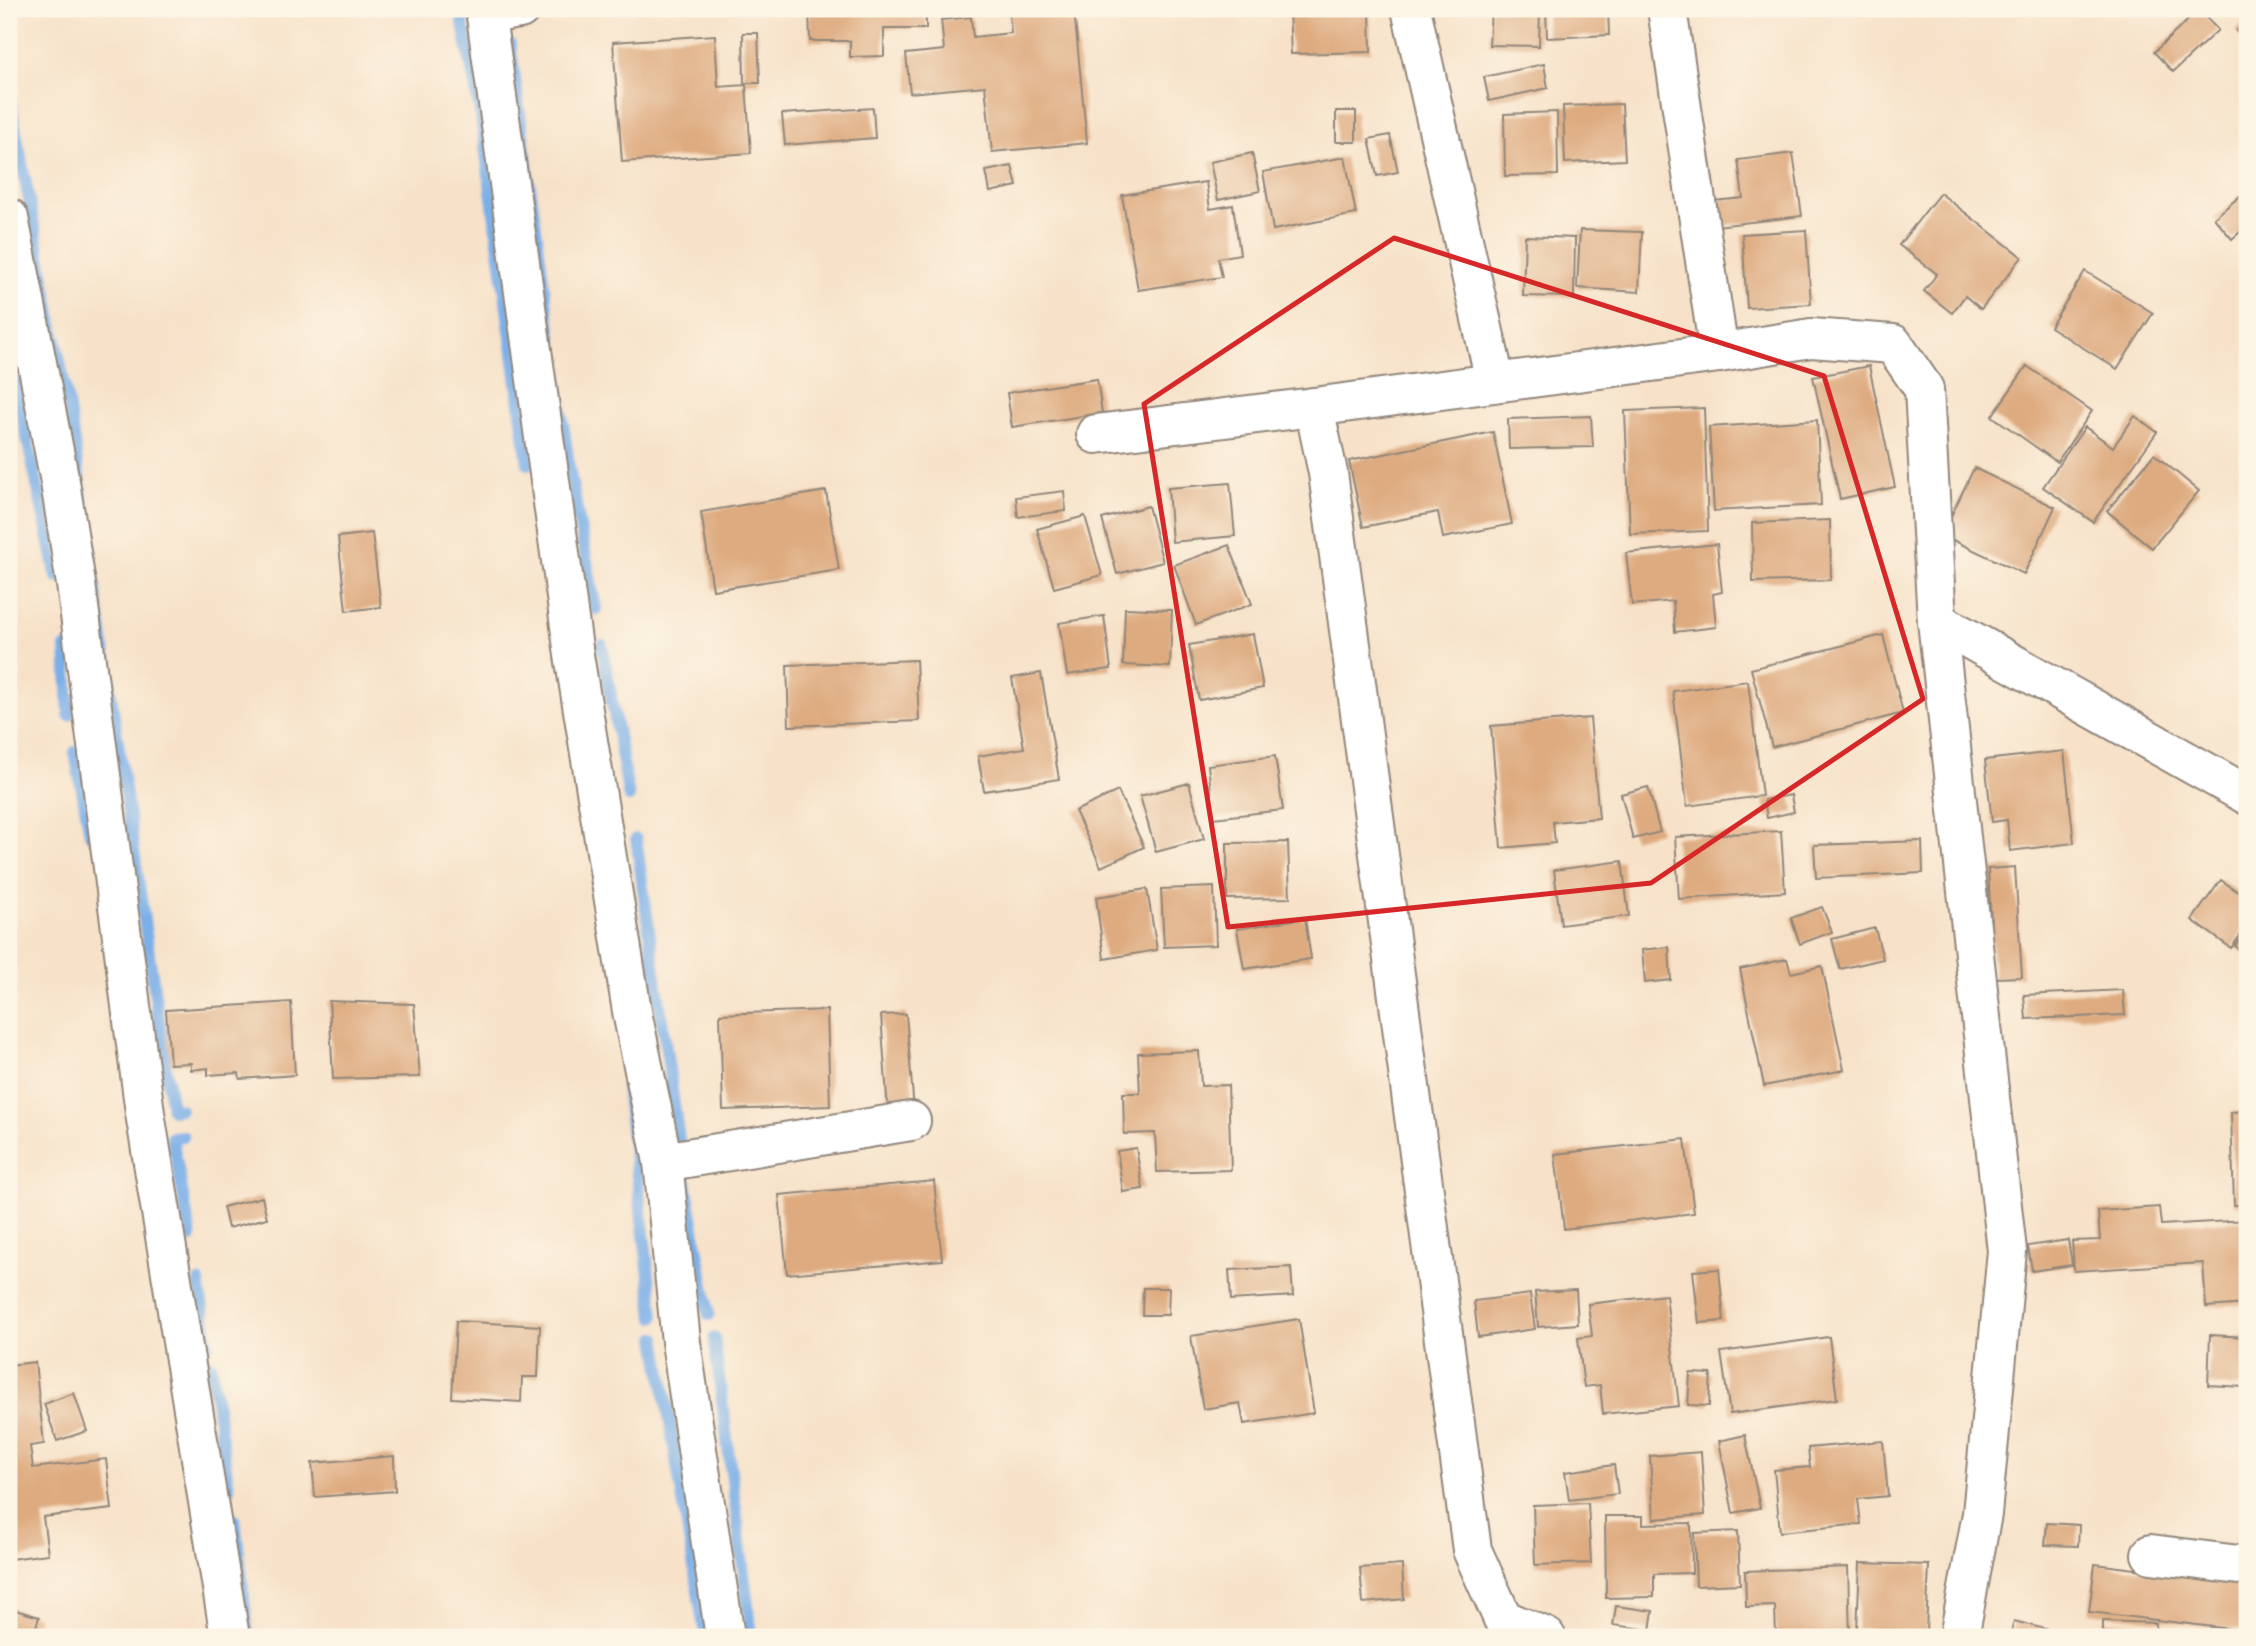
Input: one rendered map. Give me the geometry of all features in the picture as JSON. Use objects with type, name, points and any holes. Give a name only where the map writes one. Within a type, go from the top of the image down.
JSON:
[{"type":"street","points":[[1411,9],[1495,381]]},
{"type":"street","points":[[1667,9],[1719,353]]},
{"type":"street","points":[[497,10],[574,655],[633,1017],[663,1162],[681,1342],[725,1637]]},
{"type":"street","points":[[9,218],[74,572],[145,1113],[230,1637]]},
{"type":"street","points":[[1096,434],[1719,353],[1811,338],[1893,344],[1924,390],[1937,621],[2007,1251],[1982,1514],[1959,1637]]},
{"type":"street","points":[[1314,407],[1330,486],[1472,1550],[1503,1619],[1546,1637]]},
{"type":"street","points":[[1937,621],[2247,795]]},
{"type":"street","points":[[663,1162],[911,1121]]},
{"type":"street","points":[[2151,1554],[2247,1566]]},
{"type":"highlighted area","points":[[1394,238],[1824,376],[1923,699],[1651,883],[1228,927],[1144,404]]},
{"type":"building","points":[[809,9],[926,9],[926,29],[884,29],[884,56],[850,57],[850,41],[810,41]]},
{"type":"building","points":[[937,9],[970,9],[970,11],[937,14]]},
{"type":"building","points":[[1074,9],[1087,143],[992,152],[985,86],[910,93],[906,54],[944,50],[941,20],[971,17],[973,37],[1011,33],[1009,15]]},
{"type":"building","points":[[1289,9],[1370,9],[1371,52],[1291,54]]},
{"type":"building","points":[[1491,9],[1540,9],[1539,46],[1489,45]]},
{"type":"building","points":[[1546,9],[1608,9],[1609,35],[1547,38]]},
{"type":"building","points":[[2199,10],[2218,30],[2173,72],[2154,52]]},
{"type":"building","points":[[2247,21],[2247,44],[2236,31]]},
{"type":"building","points":[[743,33],[758,33],[760,83],[744,83]]},
{"type":"building","points":[[715,35],[718,87],[746,85],[751,153],[622,162],[613,42]]},
{"type":"building","points":[[1544,64],[1548,88],[1489,101],[1484,77]]},
{"type":"building","points":[[1622,104],[1625,160],[1565,163],[1563,106]]},
{"type":"building","points":[[873,108],[875,138],[785,145],[782,114]]},
{"type":"building","points":[[1336,111],[1356,111],[1356,142],[1336,142]]},
{"type":"building","points":[[1557,112],[1558,175],[1505,176],[1504,114]]},
{"type":"building","points":[[1390,135],[1398,172],[1377,176],[1369,139]]},
{"type":"building","points":[[1252,153],[1260,191],[1218,200],[1210,162]]},
{"type":"building","points":[[1793,153],[1802,216],[1717,226],[1714,201],[1743,198],[1738,160]]},
{"type":"building","points":[[1345,157],[1356,214],[1273,230],[1263,172]]},
{"type":"building","points":[[1012,166],[1017,186],[990,192],[986,171]]},
{"type":"building","points":[[1206,182],[1210,209],[1233,205],[1240,254],[1218,258],[1222,277],[1138,290],[1122,195]]},
{"type":"building","points":[[2247,190],[2247,226],[2232,239],[2214,218]]},
{"type":"building","points":[[1940,193],[2022,257],[1981,309],[1965,296],[1952,313],[1924,291],[1937,274],[1899,245]]},
{"type":"building","points":[[1580,230],[1642,232],[1639,292],[1577,288]]},
{"type":"building","points":[[1806,230],[1811,304],[1747,308],[1742,234]]},
{"type":"building","points":[[1525,236],[1575,238],[1574,297],[1523,296]]},
{"type":"building","points":[[2085,271],[2153,313],[2117,369],[2050,327]]},
{"type":"building","points":[[1869,366],[1895,487],[1840,499],[1813,377]]},
{"type":"building","points":[[2027,366],[2092,411],[2057,462],[1992,416]]},
{"type":"building","points":[[1097,379],[1102,413],[1012,427],[1007,393]]},
{"type":"building","points":[[1704,408],[1708,531],[1630,534],[1625,411]]},
{"type":"building","points":[[1591,416],[1593,447],[1509,449],[1508,419]]},
{"type":"building","points":[[2135,416],[2157,432],[2093,522],[2043,487],[2085,427],[2113,447]]},
{"type":"building","points":[[1817,420],[1821,505],[1714,511],[1709,427]]},
{"type":"building","points":[[1493,432],[1512,524],[1443,538],[1438,512],[1363,527],[1349,461]]},
{"type":"building","points":[[2154,454],[2199,491],[2152,548],[2107,511]]},
{"type":"building","points":[[1974,468],[2055,507],[2024,574],[1942,535]]},
{"type":"building","points":[[1230,483],[1235,536],[1172,542],[1168,488]]},
{"type":"building","points":[[826,491],[839,570],[713,590],[701,512]]},
{"type":"building","points":[[1064,491],[1066,511],[1018,517],[1016,497]]},
{"type":"building","points":[[1148,506],[1163,562],[1117,574],[1102,519]]},
{"type":"building","points":[[1085,516],[1102,575],[1054,588],[1037,529]]},
{"type":"building","points":[[1830,520],[1831,580],[1753,582],[1752,523]]},
{"type":"building","points":[[372,533],[381,607],[346,611],[338,537]]},
{"type":"building","points":[[1717,544],[1722,592],[1713,594],[1716,627],[1675,632],[1673,601],[1632,605],[1626,553]]},
{"type":"building","points":[[1229,545],[1252,604],[1196,625],[1174,565]]},
{"type":"building","points":[[1125,608],[1172,610],[1170,667],[1123,665]]},
{"type":"building","points":[[1104,616],[1111,669],[1067,675],[1059,623]]},
{"type":"building","points":[[1253,634],[1263,688],[1199,700],[1189,645]]},
{"type":"building","points":[[1883,635],[1903,713],[1772,747],[1751,669]]},
{"type":"building","points":[[916,660],[919,721],[789,726],[787,665]]},
{"type":"building","points":[[1041,673],[1059,779],[984,791],[978,756],[1024,748],[1012,678]]},
{"type":"building","points":[[1748,681],[1762,796],[1687,806],[1673,691]]},
{"type":"building","points":[[1590,718],[1599,818],[1553,822],[1555,843],[1501,848],[1491,726]]},
{"type":"building","points":[[2064,751],[2074,843],[2010,851],[2007,820],[1992,822],[1985,760]]},
{"type":"building","points":[[1275,756],[1283,810],[1214,818],[1208,765]]},
{"type":"building","points":[[1189,783],[1204,839],[1156,852],[1140,796]]},
{"type":"building","points":[[1648,787],[1660,832],[1633,839],[1621,794]]},
{"type":"building","points":[[1118,791],[1144,847],[1101,867],[1075,811]]},
{"type":"building","points":[[1791,795],[1794,812],[1767,818],[1764,800]]},
{"type":"building","points":[[1781,831],[1785,892],[1679,899],[1675,837]]},
{"type":"building","points":[[1922,841],[1923,873],[1816,878],[1814,845]]},
{"type":"building","points":[[1288,842],[1290,898],[1227,899],[1227,843]]},
{"type":"building","points":[[1622,861],[1629,916],[1561,925],[1554,870]]},
{"type":"building","points":[[2015,867],[2022,977],[1994,978],[1988,869]]},
{"type":"building","points":[[2221,880],[2247,898],[2247,926],[2231,948],[2192,920]]},
{"type":"building","points":[[1214,887],[1216,945],[1164,947],[1161,889]]},
{"type":"building","points":[[1147,889],[1157,950],[1104,959],[1096,897]]},
{"type":"building","points":[[9,896],[15,964],[9,964]]},
{"type":"building","points":[[1822,907],[1832,932],[1800,944],[1791,918]]},
{"type":"building","points":[[1305,918],[1311,959],[1244,969],[1237,929]]},
{"type":"building","points":[[1875,928],[1883,959],[1840,969],[1832,939]]},
{"type":"building","points":[[2247,930],[2247,956],[2235,946]]},
{"type":"building","points":[[1669,947],[1671,980],[1645,983],[1642,950]]},
{"type":"building","points":[[1787,959],[1791,973],[1822,966],[1844,1070],[1764,1086],[1740,969]]},
{"type":"building","points":[[2123,990],[2125,1015],[2026,1019],[2024,995]]},
{"type":"building","points":[[329,1001],[414,1004],[420,1077],[333,1079]]},
{"type":"building","points":[[291,1002],[295,1075],[240,1079],[239,1073],[208,1075],[208,1068],[191,1070],[191,1063],[170,1064],[166,1010]]},
{"type":"building","points":[[827,1010],[830,1106],[723,1110],[720,1014]]},
{"type":"building","points":[[906,1014],[914,1111],[888,1112],[881,1015]]},
{"type":"building","points":[[1199,1051],[1201,1086],[1228,1085],[1231,1170],[1157,1172],[1155,1133],[1124,1134],[1123,1093],[1140,1093],[1138,1053]]},
{"type":"building","points":[[2247,1111],[2247,1205],[2234,1205],[2231,1112]]},
{"type":"building","points":[[1685,1139],[1694,1213],[1564,1229],[1555,1154]]},
{"type":"building","points":[[1136,1148],[1143,1189],[1123,1192],[1117,1151]]},
{"type":"building","points":[[934,1181],[942,1260],[787,1274],[779,1195]]},
{"type":"building","points":[[262,1197],[267,1218],[228,1228],[223,1207]]},
{"type":"building","points":[[2159,1207],[2161,1225],[2247,1220],[2247,1304],[2206,1307],[2203,1263],[2074,1271],[2072,1241],[2100,1240],[2098,1211]]},
{"type":"building","points":[[2068,1240],[2072,1265],[2032,1271],[2028,1246]]},
{"type":"building","points":[[1291,1267],[1293,1296],[1231,1300],[1229,1270]]},
{"type":"building","points":[[1719,1269],[1724,1321],[1699,1323],[1693,1271]]},
{"type":"building","points":[[1143,1288],[1169,1288],[1168,1315],[1142,1315]]},
{"type":"building","points":[[1576,1290],[1578,1324],[1538,1327],[1535,1292]]},
{"type":"building","points":[[1530,1294],[1535,1329],[1478,1337],[1474,1301]]},
{"type":"building","points":[[1666,1295],[1679,1406],[1603,1414],[1600,1385],[1584,1387],[1578,1338],[1592,1336],[1588,1304]]},
{"type":"building","points":[[1299,1319],[1314,1413],[1244,1424],[1240,1403],[1203,1409],[1191,1336]]},
{"type":"building","points":[[456,1321],[540,1326],[538,1377],[522,1377],[521,1402],[452,1398]]},
{"type":"building","points":[[2210,1335],[2247,1337],[2244,1387],[2208,1385]]},
{"type":"building","points":[[1829,1337],[1837,1399],[1730,1414],[1721,1352]]},
{"type":"building","points":[[35,1362],[44,1444],[30,1446],[33,1468],[106,1459],[112,1509],[43,1517],[48,1554],[10,1559],[9,1365]]},
{"type":"building","points":[[1690,1373],[1711,1374],[1709,1406],[1688,1405]]},
{"type":"building","points":[[74,1393],[87,1431],[57,1441],[44,1404]]},
{"type":"building","points":[[1745,1435],[1760,1508],[1733,1513],[1719,1441]]},
{"type":"building","points":[[1883,1441],[1888,1496],[1858,1499],[1861,1524],[1780,1532],[1774,1470],[1810,1467],[1808,1448]]},
{"type":"building","points":[[1701,1452],[1705,1515],[1654,1519],[1650,1456]]},
{"type":"building","points":[[394,1456],[395,1491],[315,1497],[312,1463]]},
{"type":"building","points":[[1614,1465],[1618,1494],[1569,1500],[1565,1472]]},
{"type":"building","points":[[1588,1503],[1591,1563],[1535,1565],[1533,1505]]},
{"type":"building","points":[[1605,1516],[1643,1516],[1643,1524],[1691,1523],[1692,1573],[1654,1574],[1654,1597],[1606,1598]]},
{"type":"building","points":[[2047,1523],[2079,1525],[2078,1546],[2045,1545]]},
{"type":"building","points":[[1738,1531],[1740,1584],[1696,1586],[1694,1533]]},
{"type":"building","points":[[1860,1563],[1929,1565],[1926,1632],[1857,1629]]},
{"type":"building","points":[[2095,1564],[2247,1583],[2247,1631],[2089,1612]]},
{"type":"building","points":[[1402,1565],[1404,1599],[1363,1603],[1360,1568]]},
{"type":"building","points":[[1848,1567],[1850,1637],[1776,1637],[1775,1606],[1746,1607],[1745,1571]]},
{"type":"building","points":[[1616,1606],[1653,1611],[1650,1630],[1613,1625]]},
{"type":"building","points":[[9,1608],[39,1617],[33,1637],[9,1637]]},
{"type":"building","points":[[2014,1621],[2072,1636],[2072,1637],[2010,1637]]},
{"type":"building","points":[[2103,1621],[2156,1623],[2155,1637],[2103,1637]]},
{"type":"waterway","points":[[460,9],[481,116],[528,464]]},
{"type":"waterway","points":[[510,44],[570,473],[596,609]]},
{"type":"waterway","points":[[9,95],[69,409],[172,1110],[180,1109]]},
{"type":"waterway","points":[[9,355],[57,577]]},
{"type":"waterway","points":[[602,645],[629,797]]},
{"type":"waterway","points":[[66,647],[69,715]]},
{"type":"waterway","points":[[75,752],[90,834]]},
{"type":"waterway","points":[[636,839],[679,1139]]},
{"type":"waterway","points":[[626,1086],[654,1317]]},
{"type":"waterway","points":[[183,1136],[172,1137],[191,1237]]},
{"type":"waterway","points":[[685,1177],[709,1315]]},
{"type":"waterway","points":[[199,1282],[208,1345]]},
{"type":"waterway","points":[[656,1338],[704,1628]]},
{"type":"waterway","points":[[714,1338],[752,1637]]},
{"type":"waterway","points":[[211,1365],[229,1489]]},
{"type":"waterway","points":[[235,1520],[248,1634]]}]
